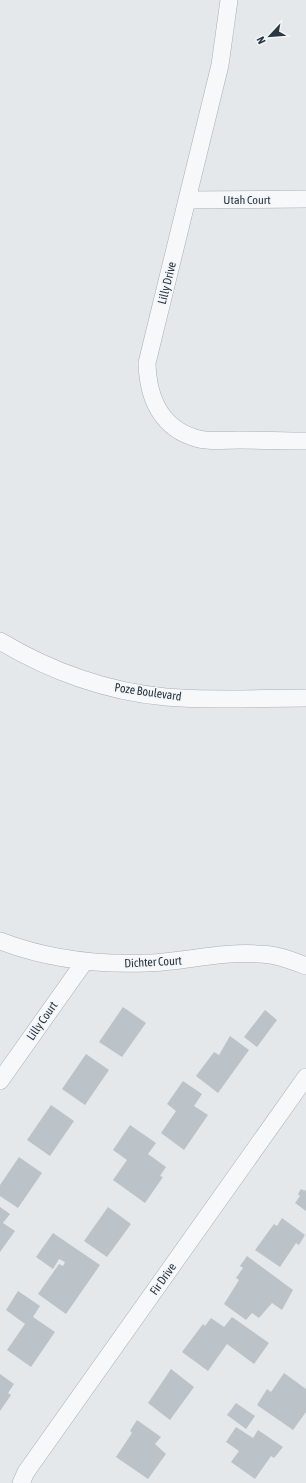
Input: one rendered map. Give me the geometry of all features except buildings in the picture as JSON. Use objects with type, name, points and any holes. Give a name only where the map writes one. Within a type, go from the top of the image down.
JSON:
[{"type":"street","name":"Lilly Drive","points":[[229,0],[220,65],[147,363],[148,384],[153,401],[166,421],[182,433],[201,439],[306,441]]},
{"type":"street","name":"Utah Court","points":[[187,200],[306,200]]},
{"type":"street","name":"Poze Boulevard","points":[[0,641],[58,671],[131,692],[166,697],[306,698]]},
{"type":"street","name":"Dichter Court","points":[[0,942],[34,952],[85,961],[147,963],[184,961],[230,954],[260,954],[291,960],[306,966]]},
{"type":"street","name":"Lilly Court","points":[[0,1081],[85,961]]},
{"type":"street","name":"Fir Drive","points":[[21,1483],[26,1472],[306,1077]]}]
